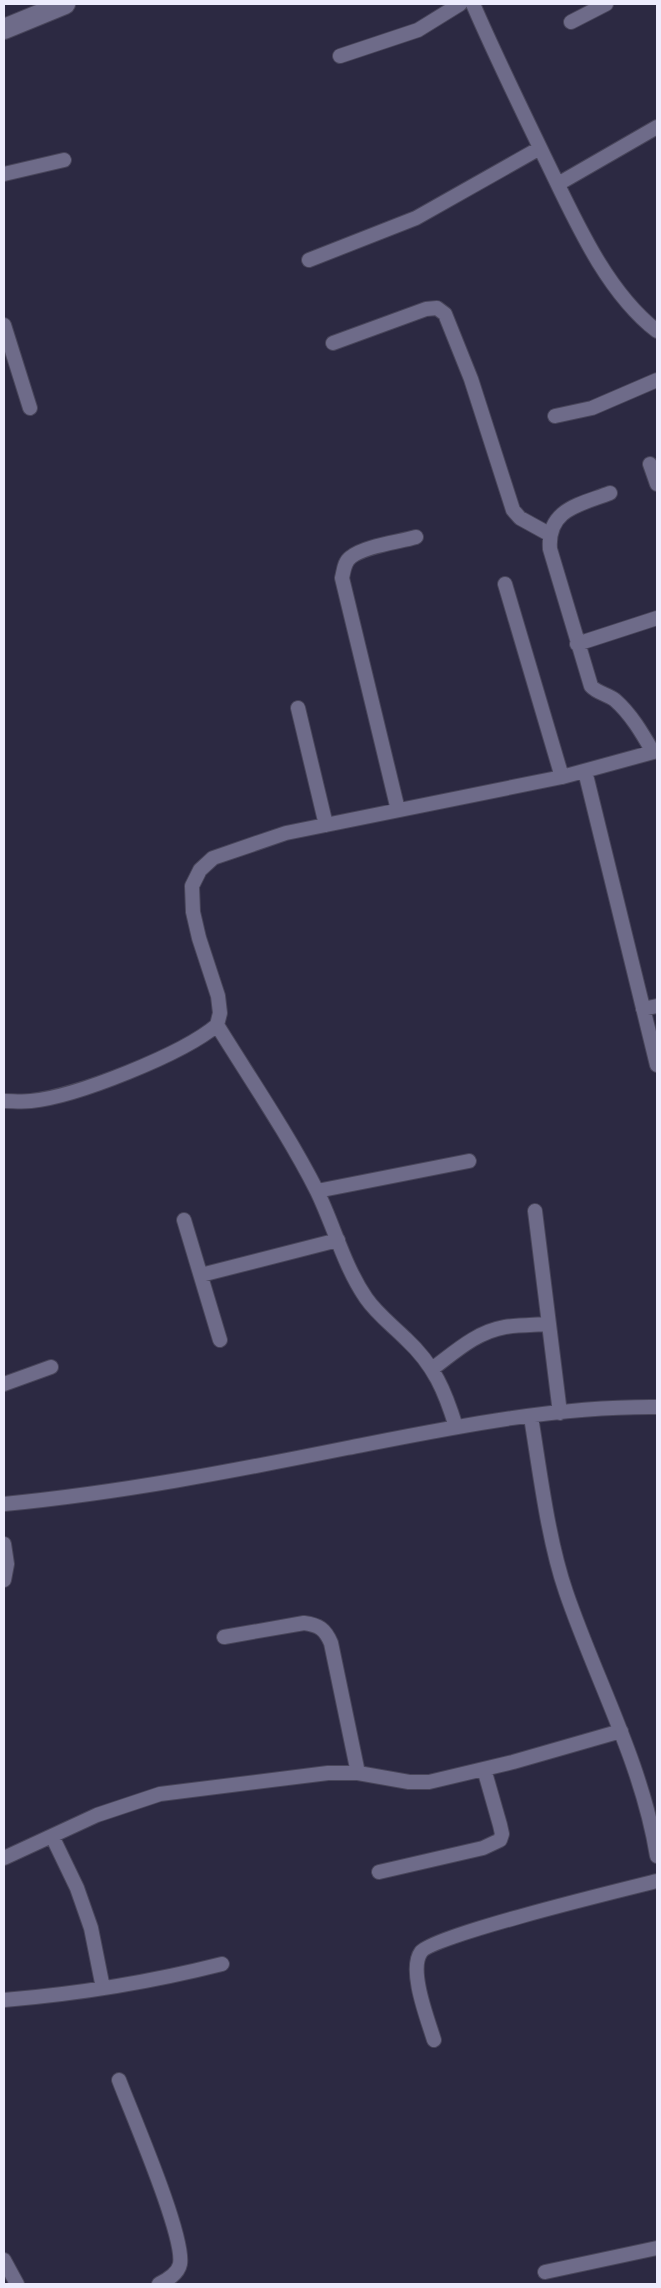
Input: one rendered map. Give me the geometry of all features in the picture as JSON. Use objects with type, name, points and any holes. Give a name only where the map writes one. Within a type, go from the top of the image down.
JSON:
[{"type":"main road","points":[[4,29],[65,4]]},
{"type":"street","points":[[340,56],[418,30],[460,4]]},
{"type":"street","points":[[473,4],[540,148],[576,220],[624,299],[656,329]]},
{"type":"street","points":[[571,22],[606,4]]},
{"type":"street","points":[[558,184],[657,127]]},
{"type":"street","points":[[309,260],[416,218],[540,148]]},
{"type":"street","points":[[4,174],[64,160]]},
{"type":"street","points":[[333,343],[426,309],[436,308],[445,314],[451,324],[471,379],[513,510],[520,518],[549,534]]},
{"type":"street","points":[[4,325],[30,408]]},
{"type":"street","points":[[555,416],[592,408],[657,380]]},
{"type":"street","points":[[650,464],[657,484]]},
{"type":"street","points":[[4,1102],[31,1101],[54,1097],[113,1078],[185,1046],[217,1025],[220,1013],[218,996],[206,965],[193,912],[192,886],[200,870],[213,858],[286,833],[562,777],[655,751],[634,721],[616,701],[608,695],[594,691],[591,686],[550,549],[549,534],[553,523],[562,514],[610,493]]},
{"type":"street","points":[[398,810],[342,578],[344,564],[351,556],[416,537]]},
{"type":"street","points":[[505,584],[562,777]]},
{"type":"street","points":[[577,644],[657,618]]},
{"type":"street","points":[[298,708],[326,825]]},
{"type":"street","points":[[585,770],[650,1007],[657,1065]]},
{"type":"street","points":[[217,1025],[272,1112],[316,1191],[366,1298],[377,1313],[422,1355],[432,1369],[447,1398],[456,1427]]},
{"type":"street","points":[[316,1191],[469,1161]]},
{"type":"street","points":[[535,1211],[560,1413]]},
{"type":"street","points":[[184,1220],[220,1340]]},
{"type":"street","points":[[201,1275],[338,1240]]},
{"type":"street","points":[[432,1369],[468,1341],[486,1332],[505,1327],[548,1324]]},
{"type":"street","points":[[4,1384],[51,1367]]},
{"type":"street","points":[[4,1504],[89,1495],[163,1483],[456,1427],[606,1408],[657,1407]]},
{"type":"street","points":[[531,1417],[542,1484],[565,1589],[621,1731],[646,1806],[657,1856]]},
{"type":"street","points":[[4,1544],[7,1564],[4,1580]]},
{"type":"street","points":[[224,1637],[304,1624],[317,1625],[326,1632],[332,1651],[358,1773]]},
{"type":"street","points":[[4,1858],[97,1815],[160,1794],[328,1773],[358,1773],[409,1782],[429,1782],[484,1769],[621,1731]]},
{"type":"street","points":[[379,1872],[482,1848],[500,1840],[500,1826],[484,1769]]},
{"type":"street","points":[[52,1836],[77,1888],[88,1920],[103,1988]]},
{"type":"street","points":[[434,2040],[417,1976],[417,1962],[421,1951],[432,1944],[465,1932],[657,1881]]},
{"type":"street","points":[[4,2000],[103,1988],[185,1973],[222,1964]]},
{"type":"street","points":[[119,2080],[164,2199],[180,2253],[180,2265],[174,2274],[159,2284]]},
{"type":"street","points":[[545,2272],[657,2248]]},
{"type":"street","points":[[4,2260],[18,2284]]}]
